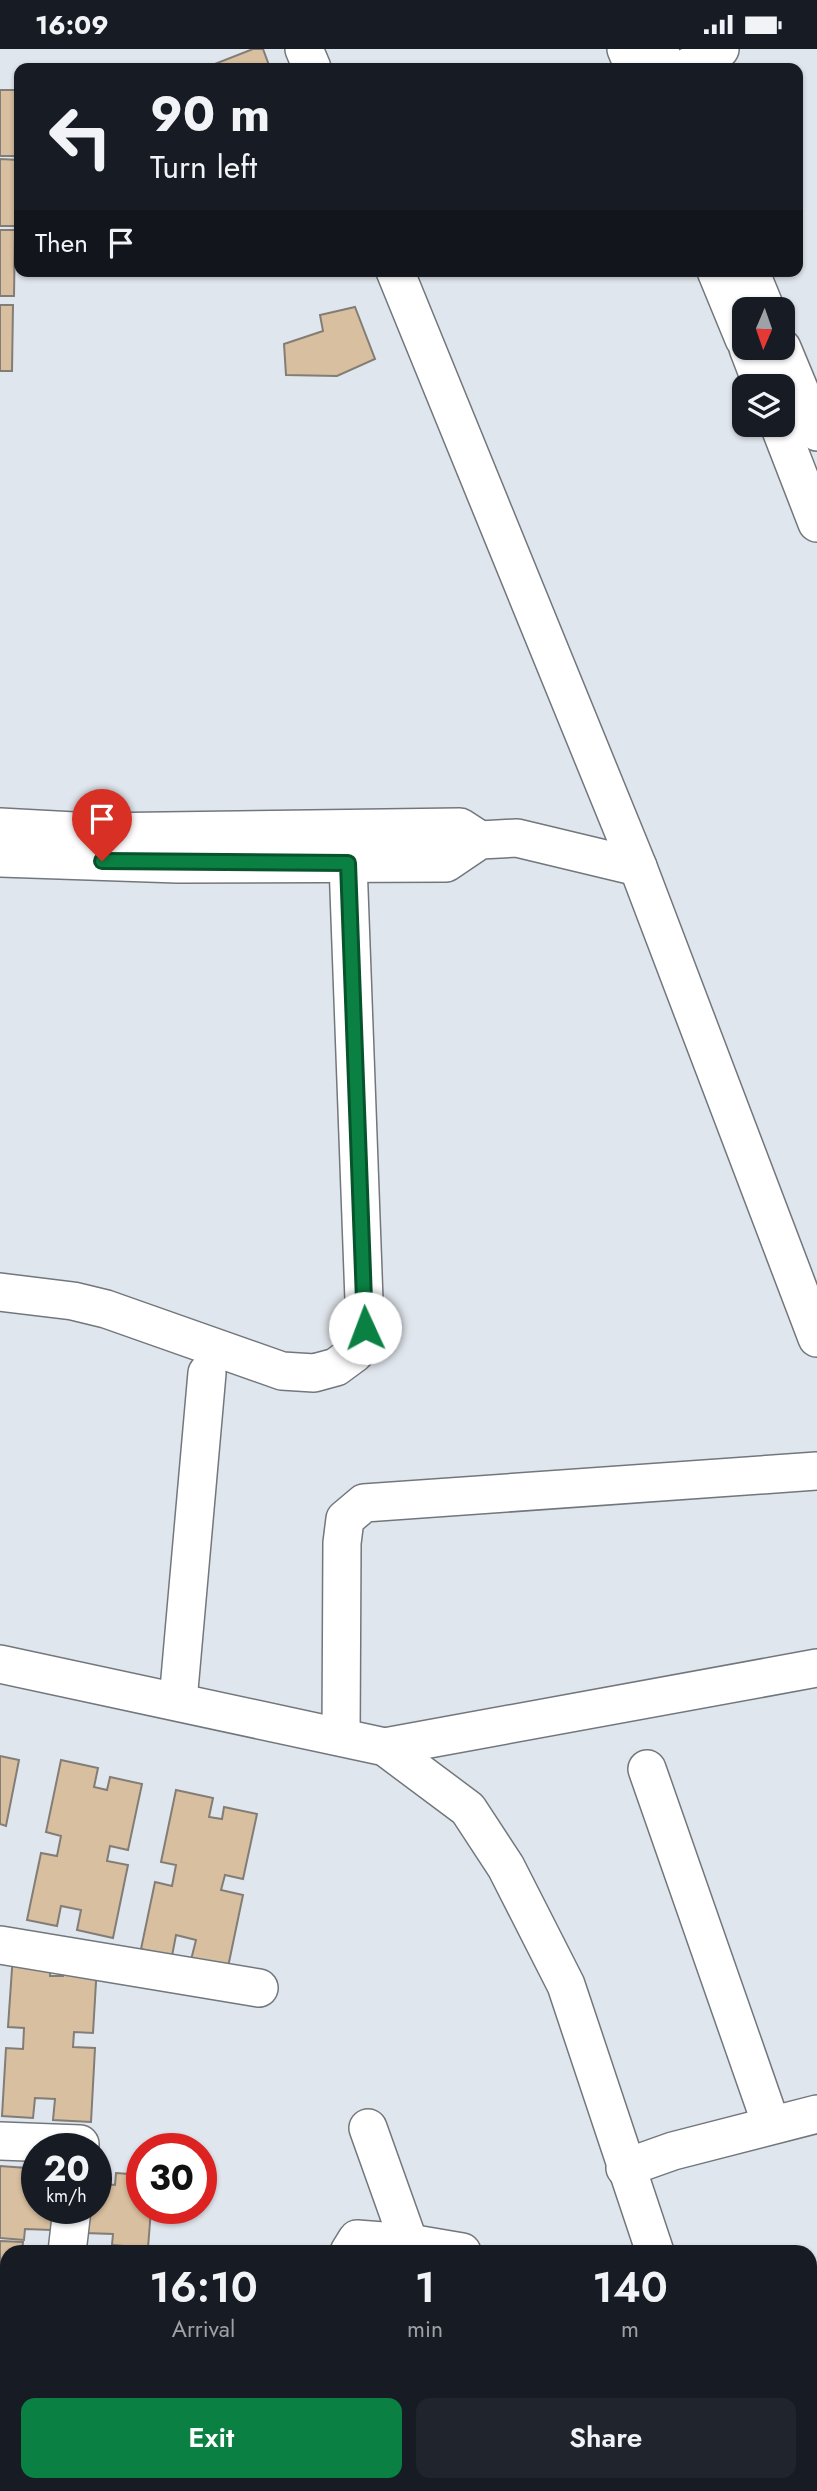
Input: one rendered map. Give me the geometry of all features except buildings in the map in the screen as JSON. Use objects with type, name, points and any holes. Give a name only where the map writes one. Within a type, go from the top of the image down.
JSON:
[{"type":"street","points":[[695,63],[720,49]]},
{"type":"street","points":[[397,277],[638,867],[817,1338]]},
{"type":"street","points":[[718,277],[732,310]]},
{"type":"street","points":[[752,277],[761,297]]},
{"type":"street","points":[[787,361],[817,432]]},
{"type":"street","points":[[784,437],[817,523]]},
{"type":"street","points":[[0,827],[93,832],[460,827],[480,840]]},
{"type":"street","points":[[0,858],[177,864],[446,863],[480,840],[517,838],[638,867]]},
{"type":"street","points":[[0,1292],[73,1301],[106,1309],[282,1371],[314,1373],[335,1367],[355,1353],[365,1328],[348,863]]},
{"type":"street","points":[[178,1701],[207,1373]]},
{"type":"street","points":[[341,1736],[342,1543],[345,1518],[364,1503],[817,1471]]},
{"type":"street","points":[[0,1664],[385,1747],[468,1809],[506,1867],[566,1985],[652,2245]]},
{"type":"street","points":[[385,1747],[817,1668]]},
{"type":"street","points":[[647,1769],[771,2125]]},
{"type":"street","points":[[0,1945],[259,1988]]},
{"type":"street","points":[[625,2168],[673,2151],[817,2114]]},
{"type":"street","points":[[368,2128],[409,2243]]},
{"type":"street","points":[[0,2141],[21,2142]]},
{"type":"street","points":[[68,2245],[70,2224]]},
{"type":"street","points":[[353,2245],[357,2239],[421,2245]]},
{"type":"route","points":[[102,861],[177,864],[348,863],[365,1328]]}]
